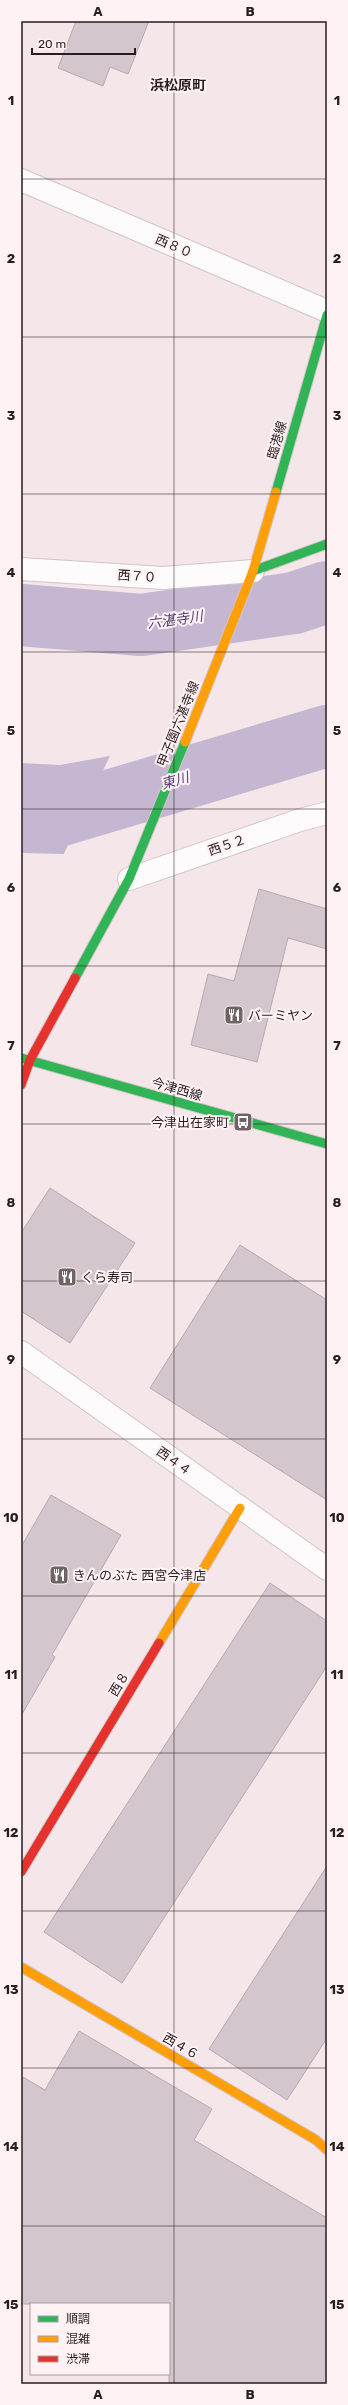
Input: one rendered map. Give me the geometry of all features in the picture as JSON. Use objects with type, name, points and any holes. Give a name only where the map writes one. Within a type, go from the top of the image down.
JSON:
[{"type":"street","name":"西８０","points":[[21,180],[327,311]]},
{"type":"street","name":"臨港線","points":[[252,571],[327,315]]},
{"type":"street","points":[[252,571],[327,544]]},
{"type":"street","name":"西７０","points":[[21,568],[163,578],[252,571]]},
{"type":"street","name":"甲子園六湛寺線","points":[[21,1069],[133,870],[216,666],[252,571]]},
{"type":"street","name":"西５２","points":[[133,870],[327,813]]},
{"type":"street","name":"甲子園六湛寺線","points":[[21,1085],[26,1059]]},
{"type":"street","name":"今津西線","points":[[26,1059],[243,1122],[327,1144]]},
{"type":"street","name":"西４４","points":[[21,1352],[327,1569]]},
{"type":"street","name":"西８","points":[[21,1872],[240,1508]]},
{"type":"street","name":"西４６","points":[[21,1967],[316,2140],[327,2150]]},
{"type":"shaded area","points":[[110,756],[64,854],[21,853],[21,763],[60,765]]},
{"type":"pier","points":[[111,754],[112,757],[66,855],[63,856]]},
{"type":"building","points":[[76,21],[149,21],[128,74],[110,67],[103,86],[58,68]]},
{"type":"building","points":[[259,889],[327,909],[327,949],[288,938],[257,1062],[191,1045],[208,974],[234,981]]},
{"type":"building","name":"くら寿司","points":[[50,1188],[135,1243],[70,1343],[21,1311],[21,1233]]},
{"type":"building","points":[[240,1245],[327,1300],[327,1500],[150,1388]]},
{"type":"building","name":"きんのぶた 西宮今津店","points":[[51,1495],[121,1535],[52,1655],[55,1657],[21,1716],[21,1547]]},
{"type":"building","points":[[270,1583],[327,1621],[327,1666],[122,1983],[44,1932]]},
{"type":"building","points":[[327,1866],[327,2038],[287,2100],[209,2049]]},
{"type":"building","points":[[79,2031],[212,2109],[194,2140],[327,2218],[327,2384],[169,2384],[170,2303],[21,2304],[21,2076],[45,2090]]},
{"type":"waterway","name":"六湛寺川","points":[[21,615],[141,625],[294,603],[327,592]]},
{"type":"waterway","name":"東川","points":[[21,817],[48,819],[327,736]]},
{"type":"traffic: fast","points":[[276,492],[327,315]]},
{"type":"traffic: fast","points":[[253,571],[327,544]]},
{"type":"traffic: fast","points":[[75,978],[129,879],[185,742]]},
{"type":"traffic: fast","points":[[21,1058],[327,1144]]},
{"type":"traffic: slow","points":[[185,742],[253,571],[276,492]]},
{"type":"traffic: slow","points":[[159,1643],[240,1508]]},
{"type":"traffic: slow","points":[[21,1967],[316,2140],[327,2150]]},
{"type":"traffic: jam","points":[[21,1085],[30,1060],[75,978]]},
{"type":"traffic: jam","points":[[21,1872],[159,1643]]},
{"type":"place","name":"バーミヤン","points":[[234,1015]]},
{"type":"place","name":"今津出在家町","points":[[243,1122]]},
{"type":"place","name":"くら寿司","points":[[67,1277]]},
{"type":"place","name":"きんのぶた 西宮今津店","points":[[59,1575]]},
{"type":"district","name":"浜松原町","points":[[178,85]]}]
